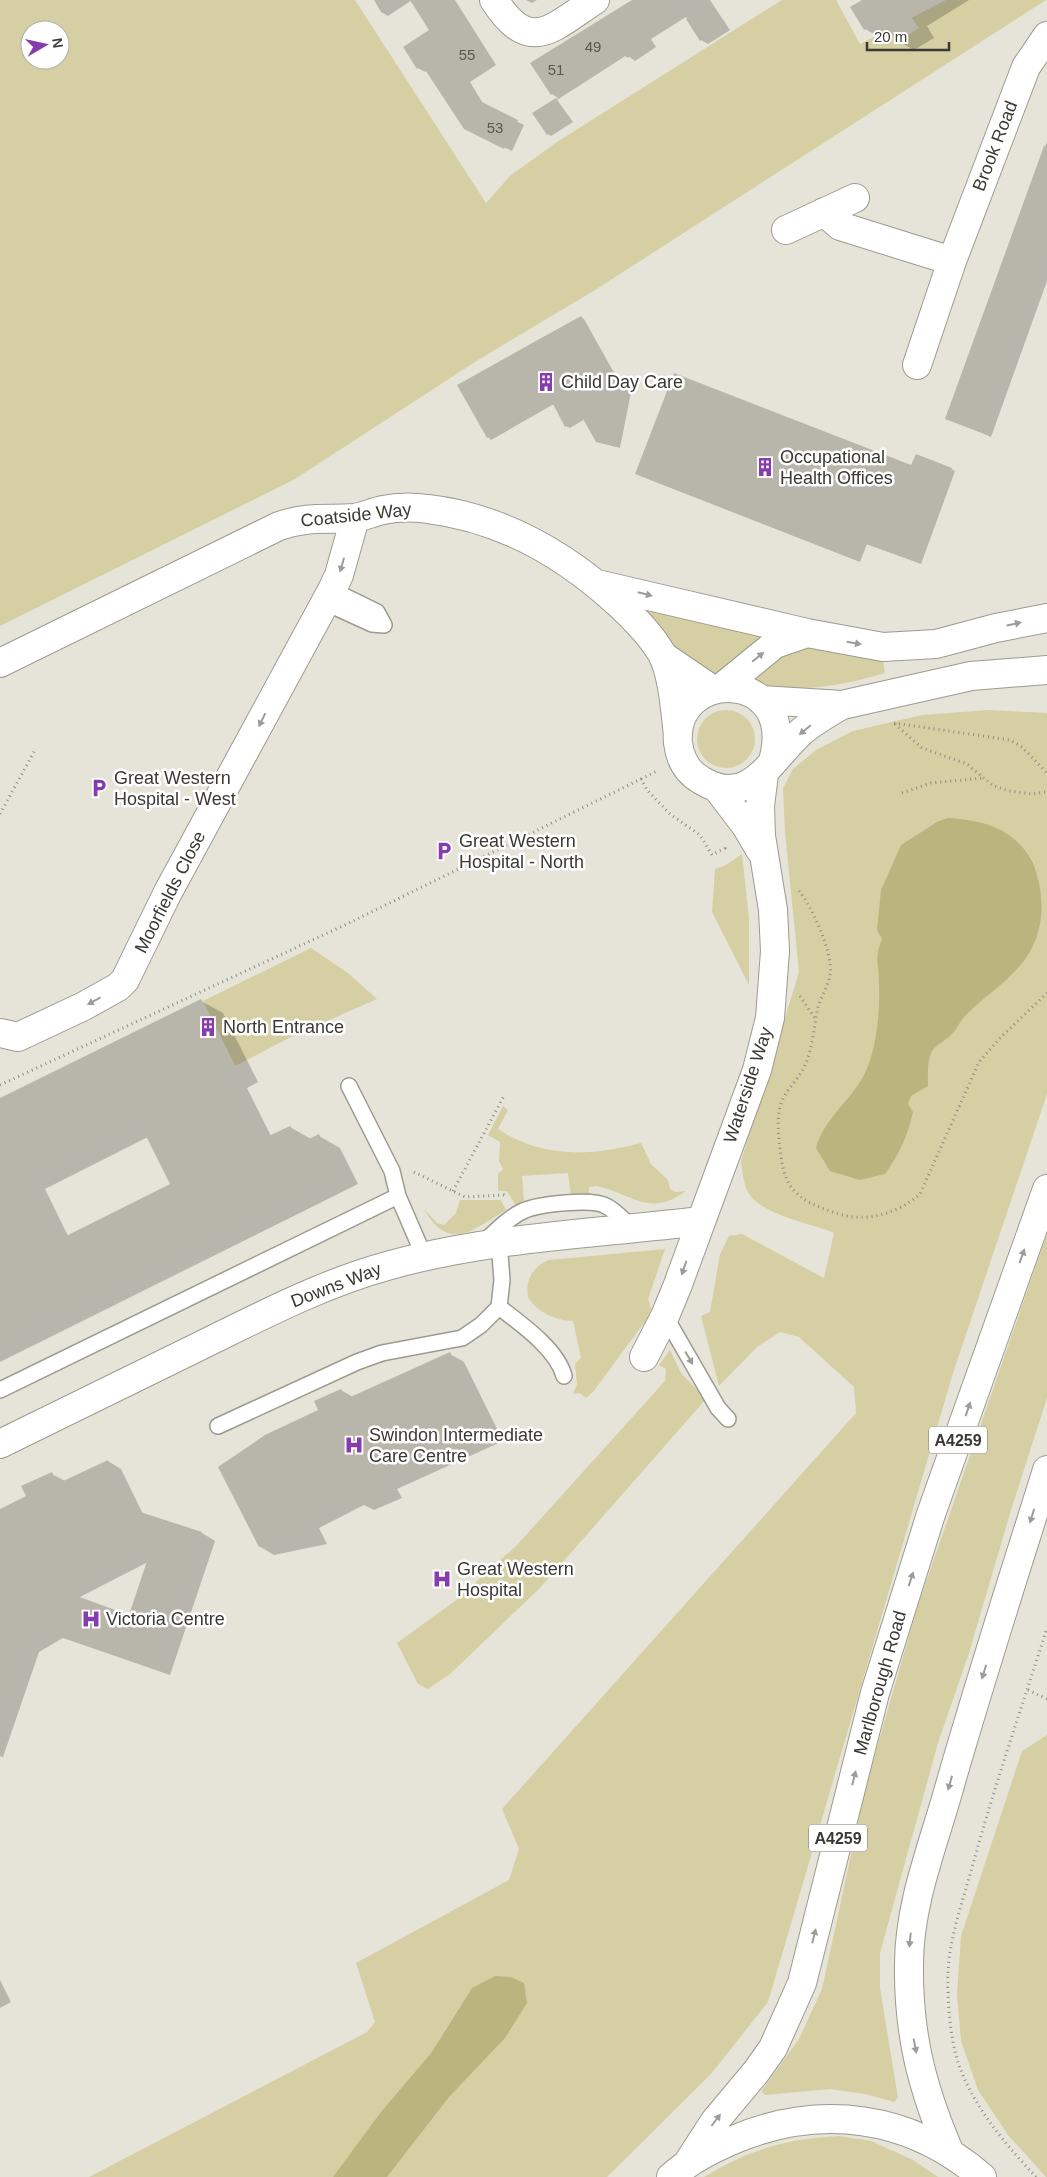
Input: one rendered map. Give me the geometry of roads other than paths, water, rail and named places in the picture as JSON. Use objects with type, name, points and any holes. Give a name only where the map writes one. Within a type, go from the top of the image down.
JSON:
[{"type":"street","points":[[494,0],[512,24],[522,31],[538,33],[548,30],[595,0]]},
{"type":"street","name":"Brook Road","points":[[917,365],[952,261],[1026,67],[1047,36]]},
{"type":"street","points":[[786,230],[855,198]]},
{"type":"street","points":[[824,212],[840,226],[952,261]]},
{"type":"street","name":"Coatside Way","points":[[0,664],[279,526],[308,518],[355,518],[400,508],[427,508],[482,521],[539,544],[597,584],[643,627],[663,656],[671,686],[678,735]]},
{"type":"street","name":"Moorfields Close","points":[[6,1038],[84,1006],[118,987],[125,980],[172,884],[329,596],[339,575],[355,518]]},
{"type":"street","points":[[597,584],[806,633],[866,645],[909,647],[936,644],[996,628],[1047,618]]},
{"type":"street","points":[[806,633],[776,644],[717,689],[696,699],[682,718],[678,735],[679,753],[683,763],[695,777],[717,788],[733,789],[746,786],[768,768],[802,732],[842,705]]},
{"type":"street","name":"Coatside Way","points":[[663,656],[717,689]]},
{"type":"street","points":[[717,689],[740,689],[761,700],[842,705],[970,676],[1047,670]]},
{"type":"street","points":[[761,700],[772,714],[776,725],[778,742],[768,768]]},
{"type":"street","name":"Waterside Way","points":[[644,1356],[665,1316],[756,1070],[770,1018],[775,969],[775,943],[773,910],[764,856],[760,806],[768,768]]},
{"type":"street","name":"Waterside Way","points":[[717,788],[746,826],[764,856]]},
{"type":"street","name":"Marlborough Road","points":[[680,2169],[715,2121],[756,2072],[773,2048],[802,1983],[875,1693],[931,1514],[1047,1189]]},
{"type":"street","name":"Downs Way","points":[[0,1444],[332,1284],[424,1256],[490,1244],[700,1222]]},
{"type":"street","points":[[949,2151],[922,2080],[912,2030],[908,1963],[914,1914],[967,1727],[1047,1470]]},
{"type":"street","points":[[680,2169],[761,2129],[812,2118],[833,2118],[870,2122],[912,2134],[949,2151],[982,2177]]},
{"type":"lane","points":[[329,596],[377,612],[384,625]]},
{"type":"lane","points":[[349,1086],[392,1171],[398,1196],[424,1256]]},
{"type":"lane","points":[[0,1390],[398,1196]]},
{"type":"lane","points":[[218,1426],[357,1362],[382,1353],[462,1338],[481,1325],[499,1306],[502,1280],[490,1244],[514,1216],[525,1210],[545,1206],[595,1202],[607,1206],[634,1229]]},
{"type":"lane","points":[[499,1306],[553,1353],[561,1365],[564,1376]]},
{"type":"lane","points":[[665,1316],[718,1408],[728,1419]]},
{"type":"place","name":"Child Day Care","points":[[546,382]]},
{"type":"place","name":"Occupational Health Offices","points":[[765,467]]},
{"type":"place","name":"Great Western Hospital - West","points":[[99,788]]},
{"type":"place","name":"Great Western Hospital - North","points":[[444,851]]},
{"type":"place","name":"North Entrance","points":[[208,1027]]},
{"type":"place","name":"Swindon Intermediate Care Centre","points":[[354,1445]]},
{"type":"place","name":"Great Western Hospital","points":[[442,1579]]},
{"type":"place","name":"Victoria Centre","points":[[91,1619]]}]
